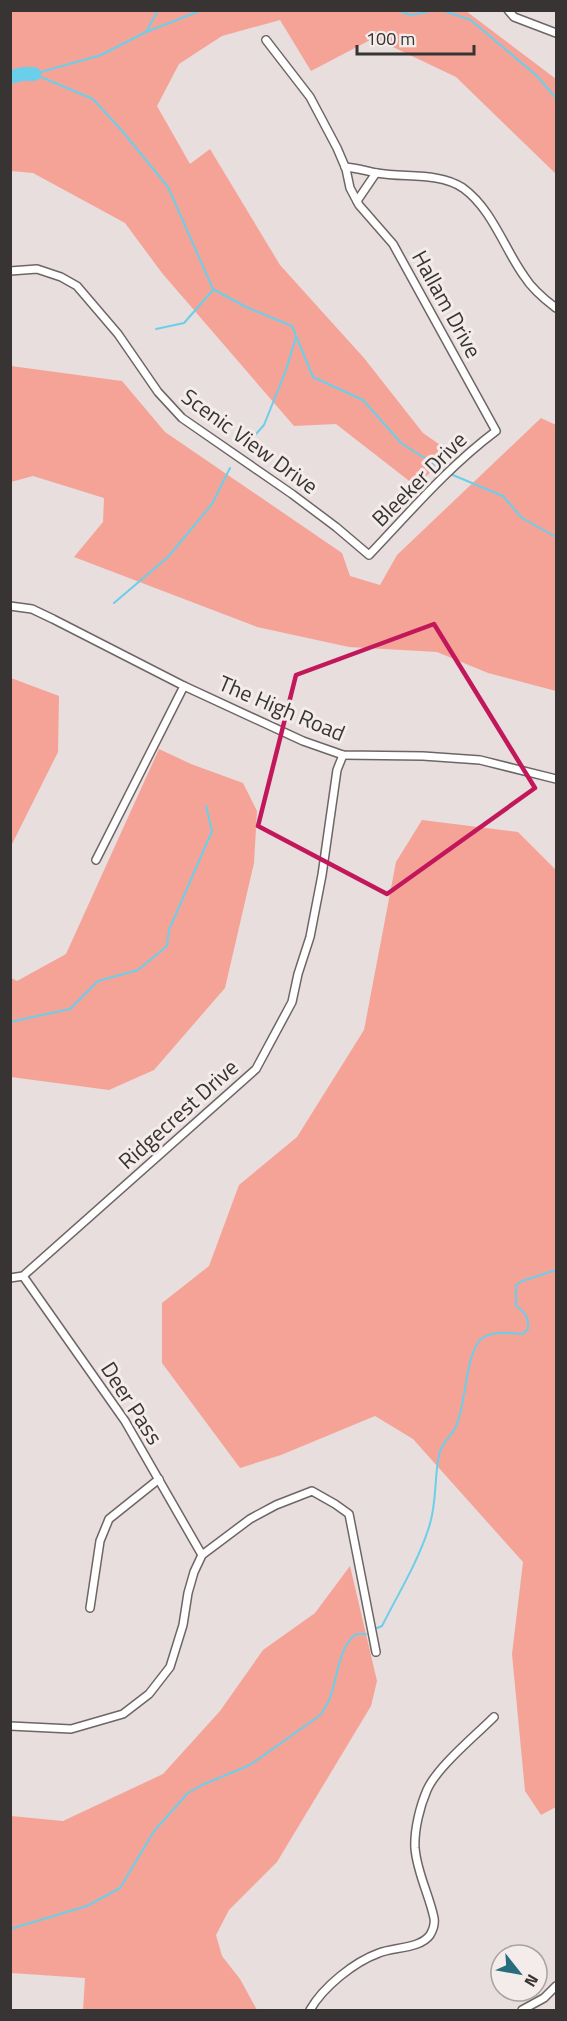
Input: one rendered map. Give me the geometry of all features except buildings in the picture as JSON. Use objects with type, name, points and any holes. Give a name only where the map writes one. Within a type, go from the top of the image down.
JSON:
[{"type":"street","points":[[508,10],[514,17],[556,33]]},
{"type":"street","name":"Hallam Drive","points":[[266,40],[310,97],[345,167],[350,188],[357,201],[393,244],[496,431]]},
{"type":"street","points":[[345,167],[361,168],[376,173],[447,180],[463,188],[489,216],[524,277],[556,308]]},
{"type":"street","points":[[357,201],[376,173]]},
{"type":"street","name":"Scenic View Drive","points":[[10,271],[37,269],[61,277],[77,286],[118,334],[158,392],[182,418],[292,494],[369,555]]},
{"type":"street","name":"Bleeker Drive","points":[[369,555],[452,467],[496,431]]},
{"type":"street","name":"The High Road","points":[[10,606],[32,609],[184,686],[303,741],[343,755],[423,756],[480,760],[556,779]]},
{"type":"street","points":[[96,860],[184,686]]},
{"type":"street","name":"Ridgecrest Drive","points":[[23,1276],[256,1069],[292,1002],[310,937],[338,770],[343,755]]},
{"type":"street","points":[[10,1278],[23,1276]]},
{"type":"street","name":"Deer Pass","points":[[23,1276],[125,1421],[202,1555]]},
{"type":"street","points":[[90,1608],[100,1541],[109,1519],[159,1479]]},
{"type":"street","points":[[10,1726],[71,1729],[123,1714],[149,1694],[170,1667],[183,1625],[194,1572],[202,1555],[250,1519],[276,1505],[312,1491],[349,1514],[376,1652]]},
{"type":"street","points":[[310,2010],[343,1973],[361,1961],[379,1953],[422,1942],[431,1933],[435,1919],[419,1870],[415,1845],[423,1799],[432,1780],[494,1717]]},
{"type":"street","points":[[522,2010],[544,1998],[556,1986]]},
{"type":"highlighted area","points":[[434,624],[535,788],[387,894],[258,826],[296,675]]},
{"type":"shaded area","points":[[10,11],[466,11],[556,79],[556,174],[456,77],[374,38],[311,71],[280,20],[222,36],[179,64],[157,106],[190,164],[210,149],[280,265],[364,358],[423,433],[449,451],[417,487],[336,424],[294,426],[162,273],[125,223],[33,173],[11,171]]},
{"type":"shaded area","points":[[11,366],[122,381],[165,432],[342,553],[350,576],[380,585],[397,555],[541,418],[556,425],[556,691],[488,673],[437,652],[349,647],[257,627],[74,557],[103,522],[104,498],[33,476],[11,482]]},
{"type":"shaded area","points":[[11,678],[59,696],[58,752],[11,846]]},
{"type":"shaded area","points":[[159,749],[191,764],[243,783],[257,811],[254,863],[225,988],[154,1070],[109,1090],[11,1077],[11,978],[17,981],[66,954]]},
{"type":"shaded area","points":[[422,820],[518,832],[556,870],[556,1807],[541,1815],[525,1791],[512,1654],[523,1562],[413,1439],[375,1416],[281,1455],[240,1468],[162,1363],[162,1303],[209,1266],[239,1185],[297,1137],[364,1030],[396,862]]},
{"type":"shaded area","points":[[350,1566],[377,1681],[371,1706],[277,1862],[229,1910],[216,1935],[222,1956],[240,1979],[257,2010],[83,2010],[85,1978],[11,1973],[11,1816],[63,1821],[163,1774],[220,1711],[263,1650],[315,1613]]},
{"type":"waterway","points":[[146,32],[158,10]]},
{"type":"waterway","points":[[34,74],[101,55],[146,32],[202,10]]},
{"type":"waterway","points":[[396,10],[411,15],[436,10]]},
{"type":"waterway","points":[[441,10],[471,20],[537,76],[556,98]]},
{"type":"waterway","points":[[34,74],[93,99],[123,132],[168,187],[213,289],[246,307],[292,326],[313,377],[363,400],[401,443],[448,473],[503,496],[522,518],[556,537]]},
{"type":"waterway","points":[[10,77],[34,74]]},
{"type":"waterway","points":[[156,329],[184,323],[213,290]]},
{"type":"waterway","points":[[248,443],[264,425],[286,370],[296,337]]},
{"type":"waterway","points":[[114,603],[168,557],[212,504],[230,468]]},
{"type":"waterway","points":[[10,1022],[70,1009],[98,981],[138,970],[167,946],[169,930],[212,831],[206,806]]},
{"type":"waterway","points":[[377,1628],[382,1626],[414,1565],[432,1518],[439,1455],[460,1415],[474,1349],[479,1341],[488,1335],[523,1334],[528,1329],[528,1321],[524,1313],[516,1306],[516,1285],[556,1270]]},
{"type":"waterway","points":[[10,1929],[87,1906],[120,1888],[154,1831],[188,1793],[250,1765],[319,1716],[326,1707],[343,1651],[356,1634],[366,1634]]}]
